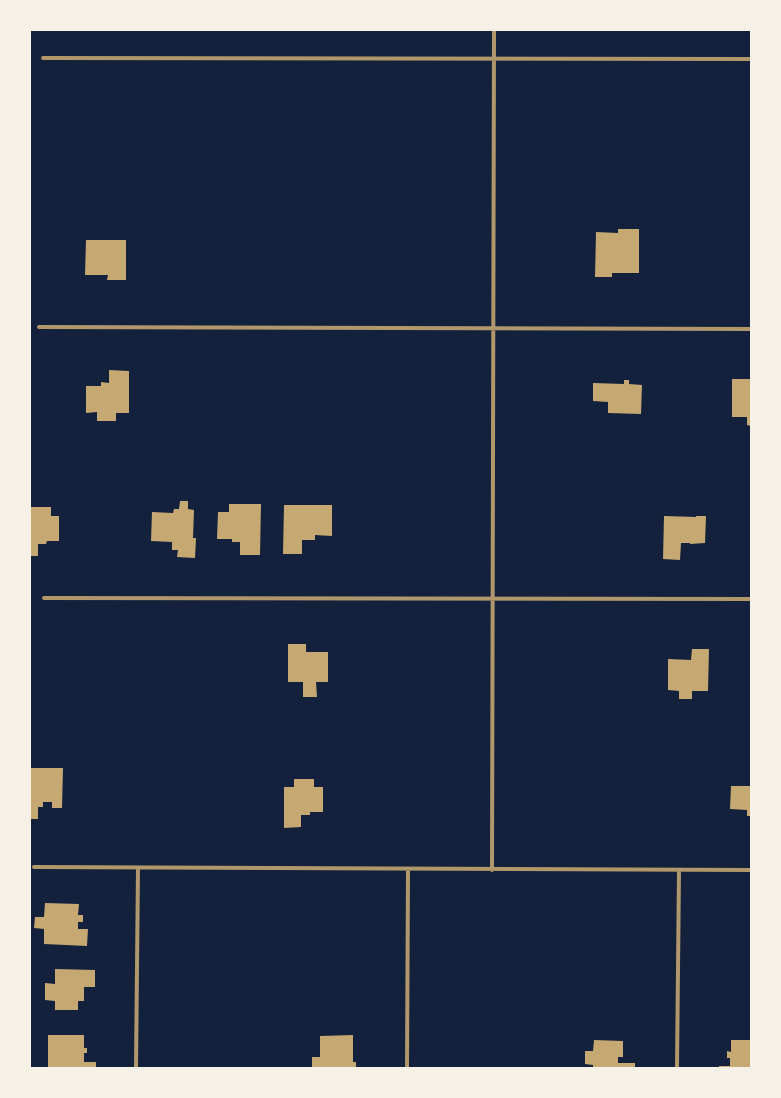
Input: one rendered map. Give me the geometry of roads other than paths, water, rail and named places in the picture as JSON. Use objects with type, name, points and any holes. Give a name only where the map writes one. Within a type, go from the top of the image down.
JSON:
[{"type":"street","points":[[492,870],[494,30]]},
{"type":"street","points":[[43,58],[430,59],[494,57],[751,59]]},
{"type":"street","points":[[39,327],[751,329]]},
{"type":"street","points":[[44,598],[751,599]]},
{"type":"street","points":[[34,867],[408,870],[751,870]]},
{"type":"street","points":[[136,1068],[138,868]]},
{"type":"street","points":[[407,1068],[408,870]]},
{"type":"street","points":[[677,1068],[679,870]]}]
